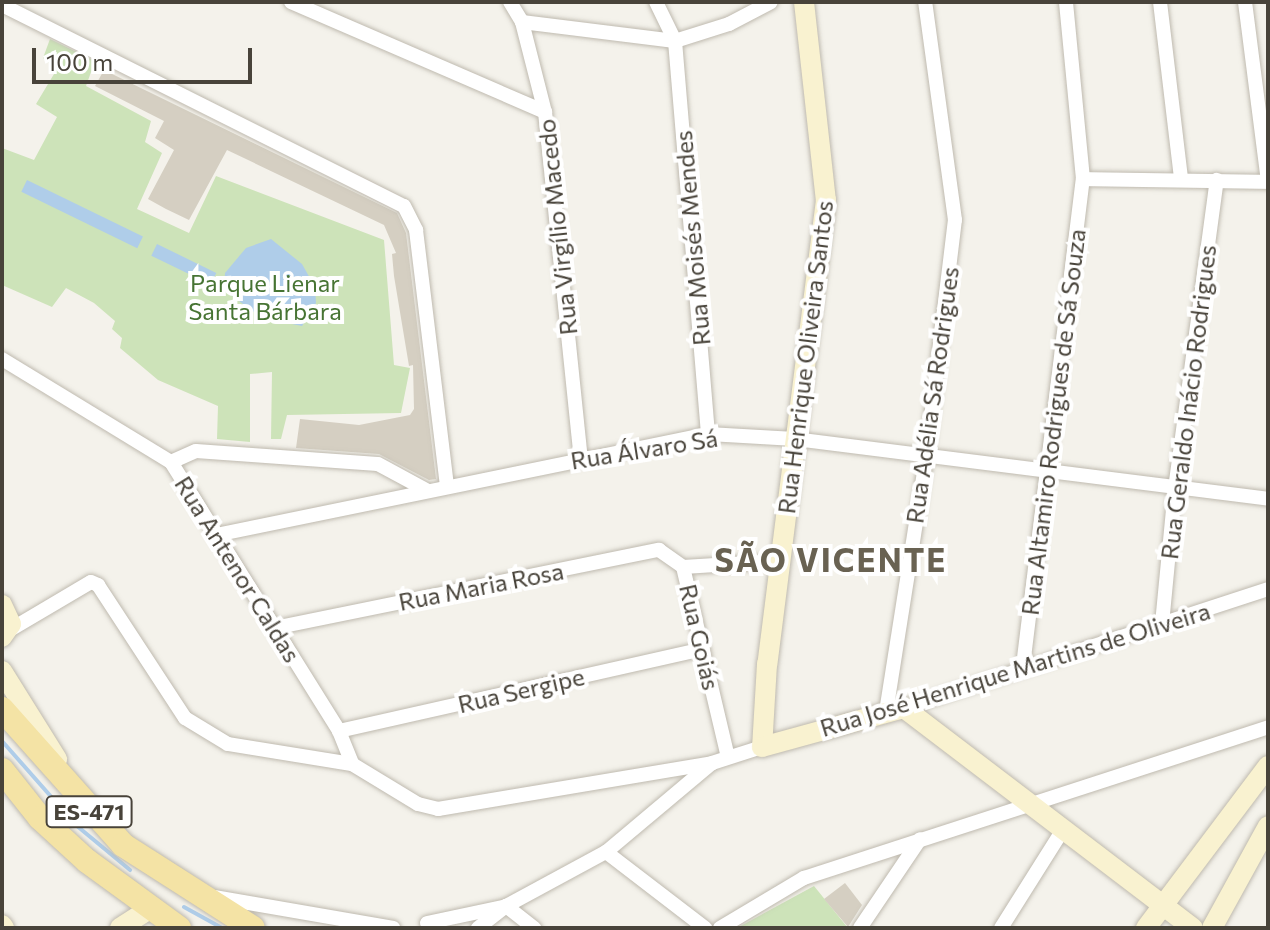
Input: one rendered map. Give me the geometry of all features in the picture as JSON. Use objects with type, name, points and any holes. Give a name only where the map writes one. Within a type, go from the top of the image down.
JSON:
[{"type":"main road","name":"ES-471","points":[[2,709],[96,820],[146,861],[194,894],[253,928]]},
{"type":"main road","name":"ES-471","points":[[2,770],[40,818],[148,910],[179,928]]},
{"type":"main road","points":[[146,861],[148,910],[194,894]]},
{"type":"street","points":[[291,2],[545,112]]},
{"type":"street","name":"Rua Virgílio Macedo","points":[[510,2],[522,22],[545,112],[581,458]]},
{"type":"street","points":[[656,2],[675,41]]},
{"type":"street","points":[[522,22],[675,41],[729,24],[771,2]]},
{"type":"street","name":"Rua Henrique Oliveira Santos","points":[[762,747],[767,664],[826,200],[804,2]]},
{"type":"street","name":"Rua Adélia Sá Rodrigues","points":[[895,710],[955,220],[925,2]]},
{"type":"street","name":"Rua Altamiro Rodrigues de Sá Souza","points":[[1023,666],[1083,179],[1066,2]]},
{"type":"street","points":[[1160,2],[1181,179]]},
{"type":"street","points":[[1083,179],[1268,182],[1245,2]]},
{"type":"street","points":[[2,5],[404,206],[416,230],[447,485]]},
{"type":"street","name":"Rua Moisés Mendes","points":[[675,41],[708,434]]},
{"type":"street","name":"Rua Geraldo Inácio Rodrigues","points":[[1162,624],[1175,489],[1217,180]]},
{"type":"street","name":"Rua Antenor Caldas","points":[[2,359],[171,462],[339,731],[352,764]]},
{"type":"street","name":"Rua Álvaro Sá","points":[[216,535],[447,485],[708,434],[795,439],[926,459],[1268,499]]},
{"type":"street","points":[[171,462],[196,451],[378,464],[426,490]]},
{"type":"street","name":"Rua Maria Rosa","points":[[274,628],[659,550],[683,567]]},
{"type":"street","name":"Rua Goiás","points":[[728,757],[683,567],[781,561]]},
{"type":"street","points":[[5,627],[81,584],[98,585],[185,718],[228,744],[352,764],[418,804],[438,809],[712,763],[762,747]]},
{"type":"street","name":"Rua José Henrique Martins de Oliveira","points":[[762,747],[895,710],[1268,589]]},
{"type":"street","name":"Rua Sergipe","points":[[339,731],[703,649]]},
{"type":"street","points":[[2,671],[96,820]]},
{"type":"street","points":[[895,710],[1032,806],[1193,928]]},
{"type":"street","points":[[720,928],[804,878],[1268,727]]},
{"type":"street","points":[[478,928],[506,906],[606,852],[712,763]]},
{"type":"street","points":[[1146,928],[1268,766]]},
{"type":"street","points":[[1212,928],[1268,826]]},
{"type":"street","points":[[1001,928],[1062,831]]},
{"type":"street","points":[[860,928],[920,839]]},
{"type":"street","points":[[606,852],[705,928]]},
{"type":"street","points":[[194,894],[393,928]]},
{"type":"street","points":[[422,925],[506,906]]},
{"type":"street","points":[[506,906],[534,928]]},
{"type":"street","points":[[120,928],[148,910]]},
{"type":"street","points":[[422,925],[445,928]]},
{"type":"green space","name":"Parque Lienar Santa Bárbara","points":[[50,39],[95,61],[86,86],[151,121],[145,142],[162,153],[137,209],[189,233],[216,176],[384,240],[394,365],[410,368],[401,413],[287,415],[281,439],[271,439],[272,372],[250,374],[250,442],[217,439],[218,406],[158,380],[120,348],[122,338],[112,329],[115,321],[94,303],[66,288],[52,307],[2,285],[2,148],[34,160],[57,117],[36,104],[57,69],[43,58]]},
{"type":"green space","points":[[814,886],[848,928],[737,928]]},
{"type":"water","points":[[27,180],[143,237],[137,248],[21,192]]},
{"type":"water","points":[[271,239],[302,264],[315,287],[316,303],[302,326],[262,318],[224,290],[225,273],[246,248]]},
{"type":"water","points":[[157,244],[216,273],[211,285],[151,256]]},
{"type":"building","points":[[104,70],[397,213],[406,233],[436,479],[429,480],[379,454],[296,448],[300,419],[359,425],[410,415],[414,409],[413,365],[409,366],[394,276],[392,254],[396,253],[384,225],[227,150],[189,220],[166,209],[148,199],[174,150],[155,138],[164,121],[95,86]]},
{"type":"building","points":[[845,883],[862,905],[848,927],[824,899]]},
{"type":"waterway","points":[[2,741],[77,826],[130,870]]},
{"type":"waterway","points":[[184,907],[222,928]]},
{"type":"district","name":"SÃO VICENTE","points":[[831,559]]}]
